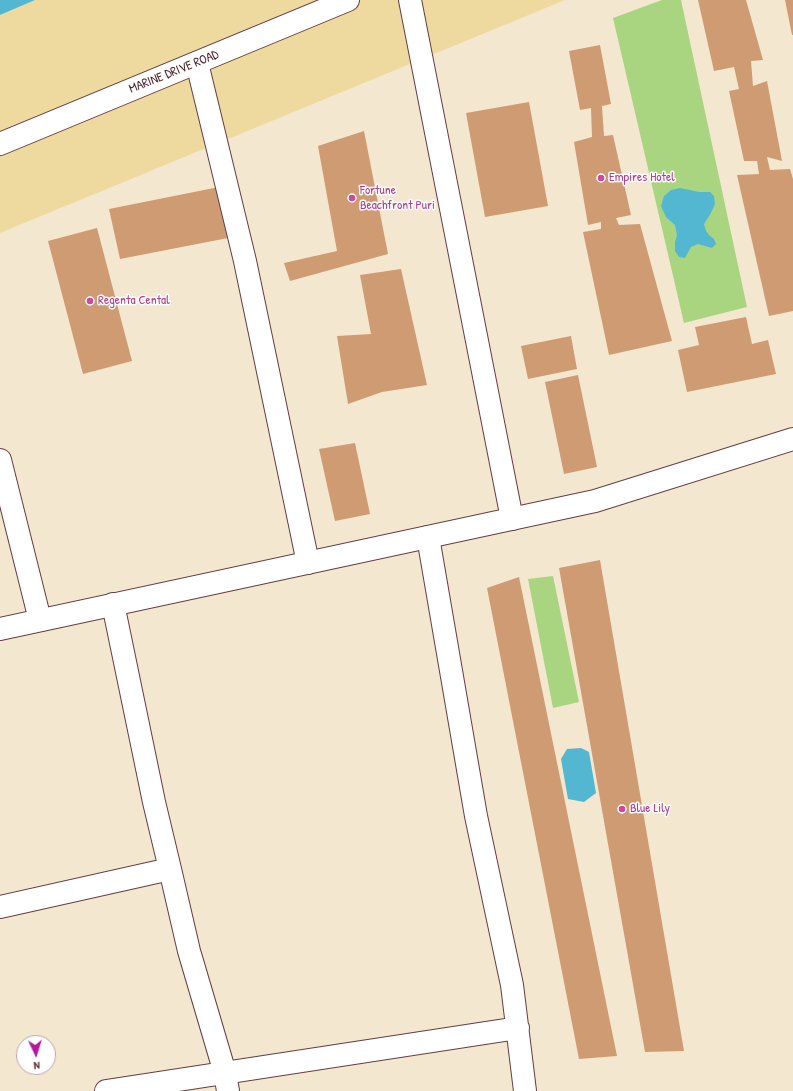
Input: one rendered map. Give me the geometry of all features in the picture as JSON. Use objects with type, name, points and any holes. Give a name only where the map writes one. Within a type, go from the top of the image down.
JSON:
[{"type":"main road","name":"MARINE DRIVE ROAD","points":[[0,144],[348,0]]},
{"type":"main road","points":[[410,0],[512,519]]},
{"type":"main road","points":[[197,63],[245,261],[308,563]]},
{"type":"main road","points":[[0,629],[595,501],[793,439]]},
{"type":"main road","points":[[0,460],[40,620]]},
{"type":"main road","points":[[428,537],[476,816],[512,985],[525,1091]]},
{"type":"main road","points":[[113,604],[154,802],[189,951],[226,1082]]},
{"type":"main road","points":[[0,907],[170,869]]},
{"type":"main road","points":[[106,1091],[226,1082],[518,1028]]},
{"type":"green space","points":[[662,0],[681,0],[747,307],[684,323],[613,18]]},
{"type":"green space","points":[[553,576],[579,702],[553,708],[528,579]]},
{"type":"sand","points":[[35,0],[565,0],[0,233],[0,15]]},
{"type":"water","points":[[0,0],[35,0],[0,15]]},
{"type":"water","points":[[680,188],[699,192],[710,192],[714,196],[715,204],[704,224],[706,231],[714,239],[716,244],[712,248],[698,244],[691,247],[685,258],[679,257],[675,251],[677,235],[675,225],[666,217],[661,206],[664,196],[671,190]]},
{"type":"water","points":[[581,748],[589,752],[596,793],[584,802],[568,799],[561,759],[567,749]]},
{"type":"building","points":[[698,0],[746,0],[763,60],[751,61],[753,86],[767,81],[782,161],[767,157],[770,170],[790,169],[793,179],[793,311],[769,316],[737,175],[759,174],[757,161],[744,161],[729,91],[739,89],[734,67],[714,71]]},
{"type":"building","points":[[785,0],[793,0],[793,35],[792,35]]},
{"type":"building","name":"Empires Hotel","points":[[600,45],[611,104],[602,106],[604,136],[613,135],[631,215],[616,218],[619,225],[640,224],[672,341],[609,355],[583,232],[601,229],[601,222],[588,225],[574,142],[592,137],[591,108],[580,110],[569,51]]},
{"type":"building","points":[[529,102],[548,206],[485,217],[466,113]]},
{"type":"building","name":"Fortune Beachfront Puri","points":[[364,131],[388,254],[290,281],[284,263],[337,251],[318,146]]},
{"type":"building","points":[[219,187],[228,238],[120,259],[109,209]]},
{"type":"building","name":"Regenta Cental","points":[[97,228],[132,361],[83,374],[48,241]]},
{"type":"building","points":[[401,269],[427,385],[382,392],[348,404],[337,336],[371,334],[360,275]]},
{"type":"building","points":[[746,317],[752,344],[768,340],[776,374],[687,392],[678,350],[699,345],[695,327]]},
{"type":"building","points":[[571,336],[577,369],[528,379],[521,346]]},
{"type":"building","points":[[578,375],[597,467],[564,474],[545,382]]},
{"type":"building","points":[[355,443],[370,514],[335,521],[319,449]]},
{"type":"building","name":"Blue Lily","points":[[600,560],[684,1051],[645,1052],[559,568]]},
{"type":"building","points":[[519,577],[617,1056],[579,1059],[487,588]]},
{"type":"place","name":"Empires Hotel","points":[[601,178]]},
{"type":"place","name":"Fortune Beachfront Puri","points":[[352,198]]},
{"type":"place","name":"Regenta Cental","points":[[90,301]]},
{"type":"place","name":"Blue Lily","points":[[622,809]]}]
